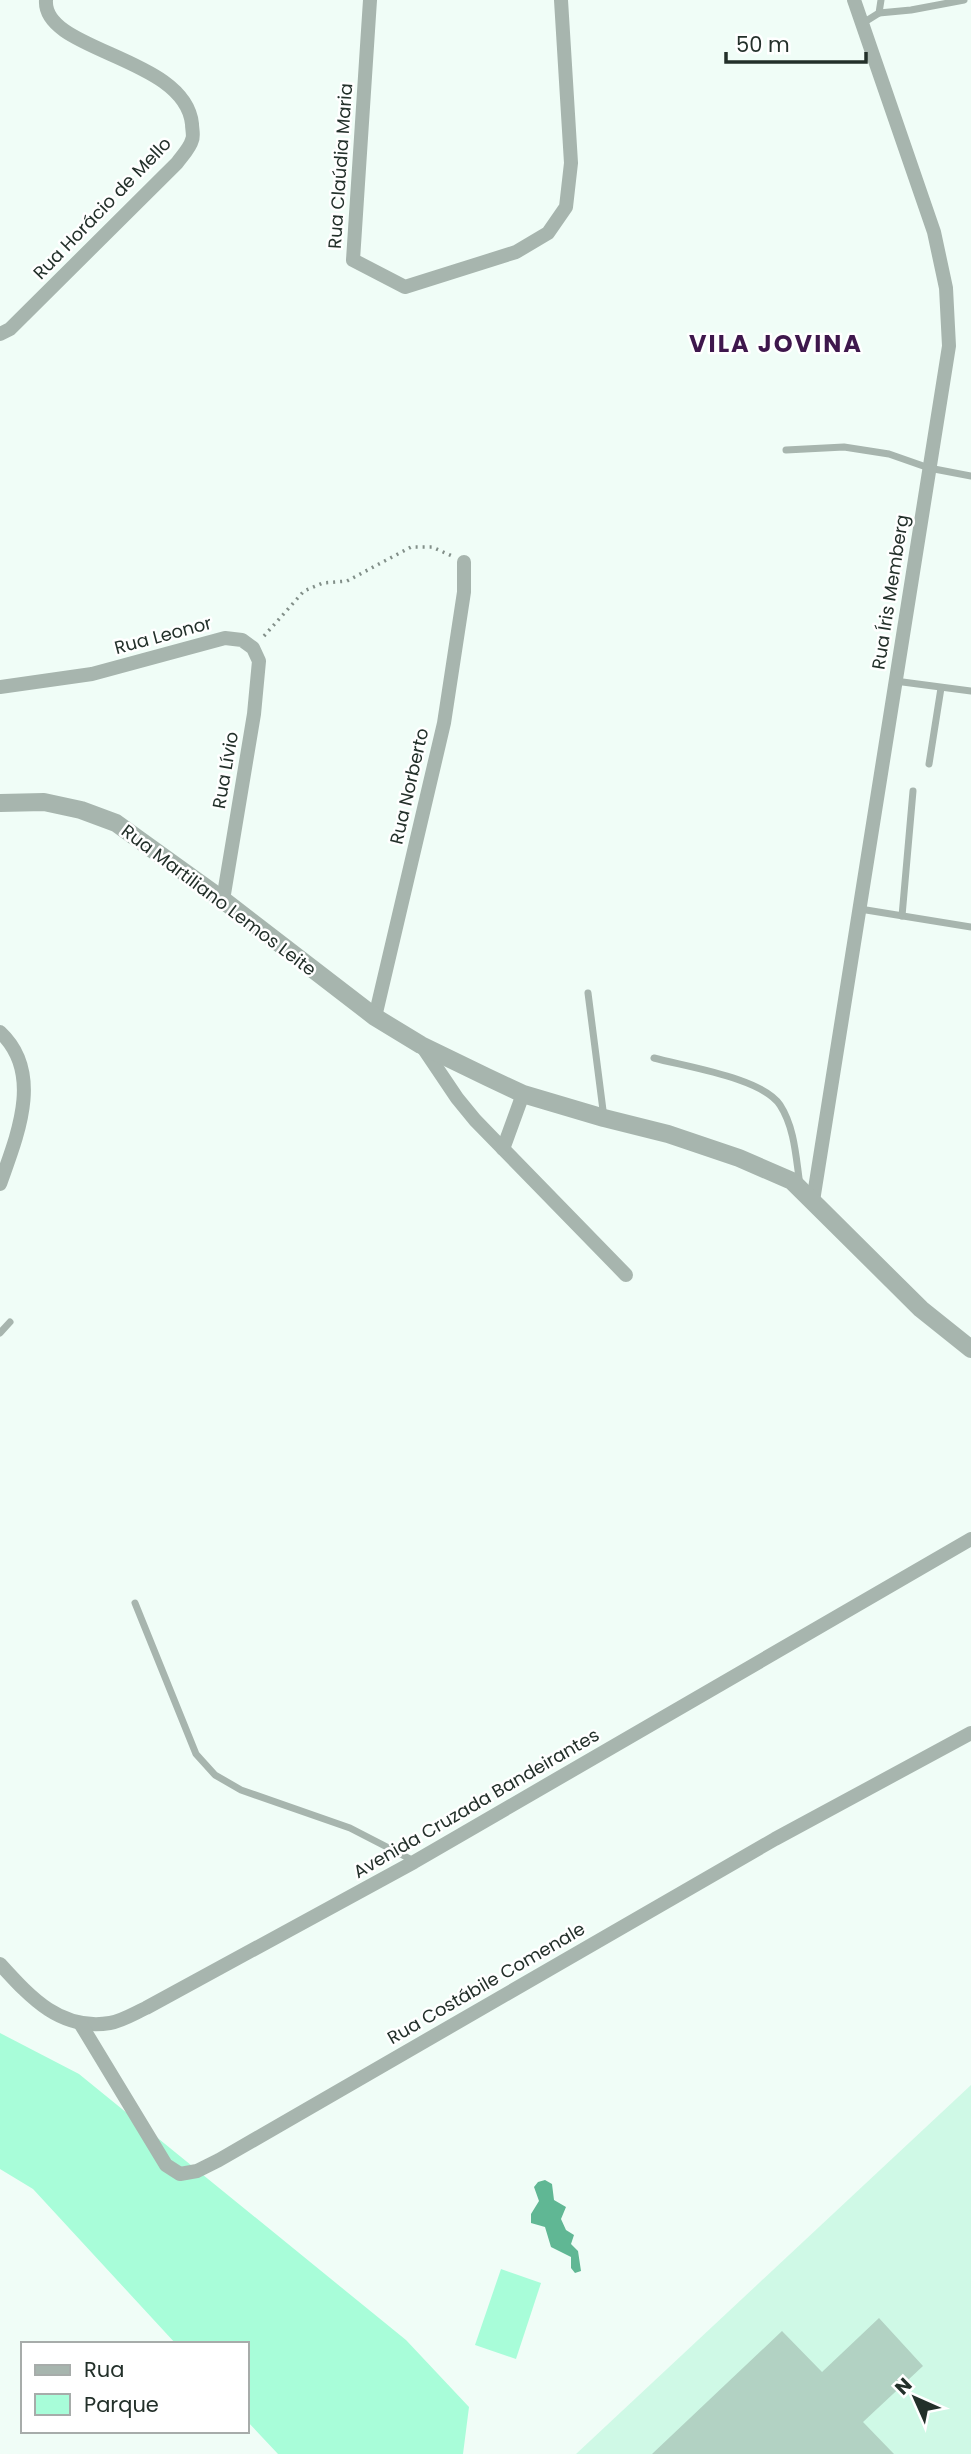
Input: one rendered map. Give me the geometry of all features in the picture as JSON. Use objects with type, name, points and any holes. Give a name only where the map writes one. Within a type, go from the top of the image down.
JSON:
[{"type":"street","name":"Rua Horácio de Mello","points":[[0,334],[10,329],[177,163],[193,139],[191,115],[178,96],[153,74],[66,33],[52,21],[45,6],[46,0]]},
{"type":"street","name":"Rua Claúdia Maria","points":[[370,0],[353,260],[405,287],[516,252],[548,233],[566,207],[571,163],[561,0]]},
{"type":"street","name":"Rua Íris Memberg","points":[[807,1195],[859,909],[949,346],[946,288],[934,232],[854,0]]},
{"type":"street","name":"Rua Norberto","points":[[375,1017],[444,723],[462,603],[464,562]]},
{"type":"street","name":"Rua Leonor","points":[[0,687],[92,674],[225,638],[242,640],[253,648]]},
{"type":"street","name":"Rua Lívio","points":[[223,900],[254,714],[259,662],[253,648]]},
{"type":"street","name":"Rua Martiliano Lemos Leite","points":[[0,803],[44,802],[81,810],[116,823],[223,900],[375,1017],[421,1045],[523,1094],[668,1134],[739,1158],[792,1181],[922,1310],[971,1349]]},
{"type":"street","points":[[0,1032],[21,1061],[25,1087],[19,1128],[0,1184]]},
{"type":"street","name":"Rua Martiliano Lemos Leite","points":[[421,1045],[457,1098],[626,1275]]},
{"type":"street","points":[[503,1149],[523,1094]]},
{"type":"street","name":"Avenida Cruzada Bandeirantes","points":[[0,1964],[28,1996],[47,2011],[63,2019],[80,2023],[111,2023],[146,2008],[414,1862],[971,1539]]},
{"type":"street","name":"Rua Costábile Comenale","points":[[80,2023],[166,2165],[180,2174],[197,2171],[775,1839],[971,1733]]},
{"type":"lane","points":[[879,13],[881,0]]},
{"type":"lane","points":[[862,23],[879,13],[964,0]]},
{"type":"lane","points":[[786,450],[844,447],[889,454],[929,468],[971,476]]},
{"type":"lane","points":[[895,681],[971,691]]},
{"type":"lane","points":[[929,764],[941,688]]},
{"type":"lane","points":[[902,916],[912,791]]},
{"type":"lane","points":[[859,909],[971,927]]},
{"type":"lane","points":[[588,993],[604,1118]]},
{"type":"lane","points":[[654,1058],[756,1085],[772,1095],[780,1105],[791,1132],[807,1195]]},
{"type":"lane","points":[[0,1333],[10,1322]]},
{"type":"lane","points":[[135,1603],[196,1754],[215,1775],[241,1790],[350,1828],[414,1862]]},
{"type":"path","points":[[253,648],[304,591],[323,583],[347,581],[411,547],[432,547],[464,562]]},
{"type":"shaded area","points":[[971,2085],[971,2454],[576,2454]]},
{"type":"shaded area","points":[[545,2180],[552,2184],[554,2200],[566,2207],[561,2219],[566,2230],[574,2235],[571,2244],[578,2251],[581,2271],[575,2273],[571,2268],[571,2257],[551,2247],[545,2227],[531,2223],[531,2214],[539,2201],[534,2187]]},
{"type":"green space","points":[[0,2033],[79,2074],[406,2340],[469,2407],[463,2454],[278,2454],[248,2422],[248,2342],[174,2342],[33,2189],[0,2169]]},
{"type":"green space","points":[[501,2269],[541,2283],[516,2359],[475,2345]]},
{"type":"building","points":[[879,2318],[923,2366],[863,2422],[894,2454],[652,2454],[782,2331],[822,2372]]},
{"type":"district","name":"VILA JOVINA","points":[[776,343]]}]
